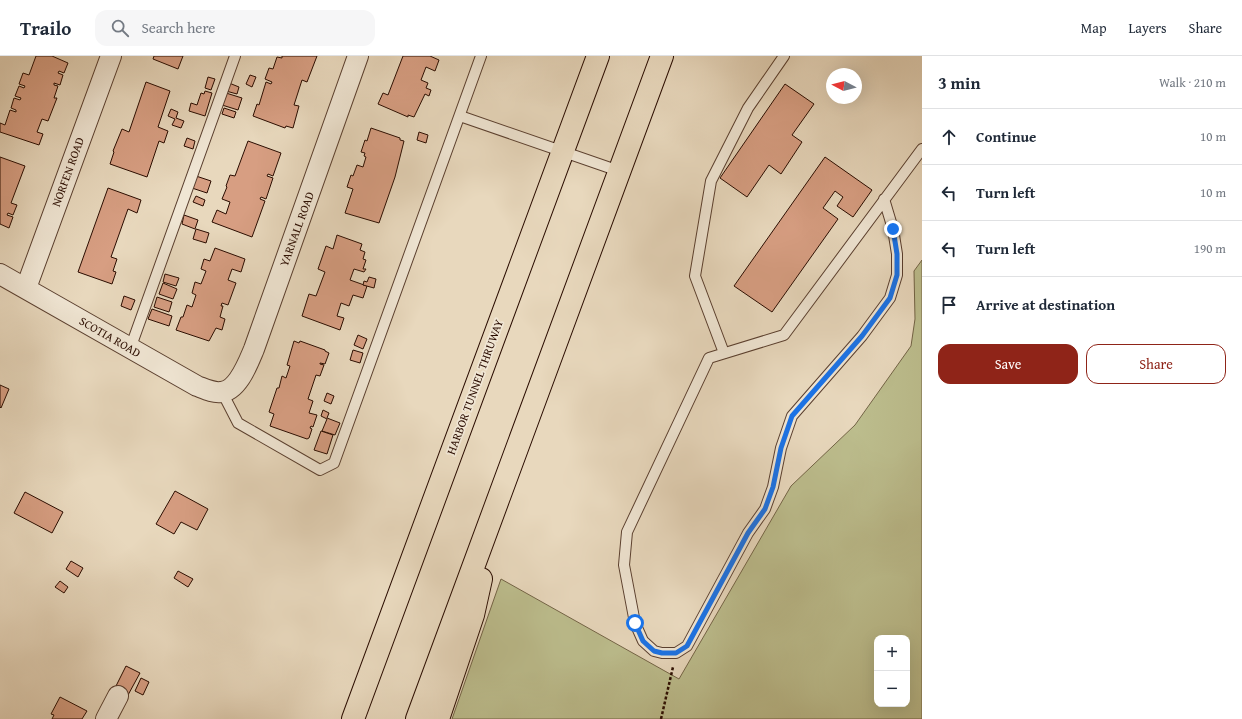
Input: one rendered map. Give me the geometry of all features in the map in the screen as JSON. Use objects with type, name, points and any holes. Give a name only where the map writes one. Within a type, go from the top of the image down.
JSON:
[{"type":"highway","name":"HARBOR TUNNEL THRUWAY","points":[[353,719],[598,56]]},
{"type":"highway","points":[[418,719],[662,56]]},
{"type":"highway","points":[[438,719],[473,615],[501,493]]},
{"type":"street","name":"NORFEN ROAD","points":[[26,288],[111,56]]},
{"type":"street","name":"YARNALL ROAD","points":[[222,392],[234,386],[243,372],[254,349],[358,56]]},
{"type":"street","name":"SCOTIA ROAD","points":[[0,274],[197,386],[212,391],[222,392]]},
{"type":"street","points":[[106,719],[118,696]]},
{"type":"lane","points":[[130,349],[235,56]]},
{"type":"lane","points":[[222,392],[238,423],[320,470],[334,463],[481,56]]},
{"type":"lane","points":[[724,353],[695,276],[711,181],[748,108],[784,56]]},
{"type":"lane","points":[[460,116],[620,171]]},
{"type":"lane","points":[[884,199],[893,229],[897,254],[897,275],[890,298],[862,336],[792,416],[781,448],[773,487],[765,509],[748,533],[687,646],[676,653],[662,653],[654,651],[643,641],[635,623],[624,565],[626,532],[709,358],[784,335],[884,199],[922,149]]},
{"type":"path","points":[[661,719],[676,653]]},
{"type":"green space","points":[[922,260],[922,719],[452,719],[501,579],[679,679],[791,486],[855,425],[911,346],[915,319],[914,271]]},
{"type":"building","points":[[36,56],[52,56],[68,63],[64,73],[59,71],[58,73],[63,75],[60,85],[54,83],[54,85],[58,86],[54,98],[57,98],[48,121],[42,119],[37,132],[43,134],[39,145],[0,132],[0,123],[5,125],[10,110],[16,112],[16,110],[11,108],[14,98],[20,100],[21,98],[15,96],[19,86],[24,88],[25,86],[19,84],[23,73],[29,75]]},
{"type":"building","points":[[154,56],[183,56],[178,69],[153,59]]},
{"type":"building","points":[[282,56],[317,56],[307,82],[302,80],[294,105],[299,106],[293,128],[286,126],[285,128],[253,116],[257,104],[259,105],[266,82],[271,84],[272,82],[265,79],[269,68],[273,69],[277,57],[282,58]]},
{"type":"building","points":[[403,56],[430,56],[439,60],[435,71],[426,67],[421,80],[428,83],[426,88],[431,90],[429,96],[425,94],[414,117],[408,115],[408,117],[378,104],[383,93],[388,95]]},
{"type":"building","points":[[250,75],[256,77],[252,87],[246,84]]},
{"type":"building","points":[[208,77],[215,79],[211,90],[205,88]]},
{"type":"building","points":[[146,82],[170,91],[158,127],[168,131],[164,143],[159,141],[147,177],[110,164],[113,151],[122,129],[129,132]]},
{"type":"building","points":[[229,83],[239,87],[237,94],[226,91]]},
{"type":"building","points":[[785,84],[814,104],[792,135],[802,142],[781,174],[769,165],[747,197],[720,178]]},
{"type":"building","points":[[205,91],[212,93],[205,116],[189,111],[191,103],[197,105],[201,93],[204,94]]},
{"type":"building","points":[[226,93],[242,98],[238,110],[222,105]]},
{"type":"building","points":[[224,108],[236,112],[234,118],[222,114]]},
{"type":"building","points":[[171,109],[178,112],[176,118],[184,121],[181,128],[172,125],[175,119],[168,116]]},
{"type":"building","points":[[371,128],[400,138],[400,140],[404,141],[395,177],[379,223],[345,213],[353,189],[347,187],[351,175],[353,176],[357,165],[363,167],[366,157],[364,156],[365,153],[361,152],[365,140],[367,141]]},
{"type":"building","points":[[419,132],[428,135],[426,143],[417,140]]},
{"type":"building","points":[[187,138],[195,141],[193,149],[184,146]]},
{"type":"building","points":[[248,141],[281,153],[273,176],[268,174],[267,176],[273,178],[266,199],[261,197],[260,199],[265,201],[252,237],[212,222],[217,210],[226,214],[230,202],[222,199],[230,175],[235,176]]},
{"type":"building","points":[[0,157],[25,166],[11,203],[17,205],[13,215],[8,213],[7,215],[13,217],[9,228],[0,224]]},
{"type":"building","points":[[825,157],[872,190],[853,217],[837,206],[843,197],[835,191],[823,208],[838,219],[772,312],[734,286]]},
{"type":"building","points":[[196,176],[211,181],[207,193],[192,188]]},
{"type":"building","points":[[108,188],[141,200],[137,213],[128,209],[111,257],[117,259],[113,271],[116,272],[112,284],[78,272]]},
{"type":"building","points":[[196,196],[205,200],[203,206],[193,202]]},
{"type":"building","points":[[184,215],[198,220],[195,229],[182,224]]},
{"type":"building","points":[[196,229],[209,233],[206,243],[193,239]]},
{"type":"building","points":[[337,235],[362,244],[360,250],[365,252],[363,259],[366,260],[363,269],[366,269],[364,272],[354,269],[350,280],[367,286],[363,298],[353,295],[349,306],[341,303],[337,316],[344,318],[340,330],[302,316],[309,294],[316,296],[325,272],[318,269],[326,246],[333,249]]},
{"type":"building","points":[[215,248],[245,259],[241,272],[232,269],[228,280],[236,283],[228,305],[222,303],[221,306],[223,306],[220,317],[225,319],[222,330],[216,328],[209,341],[176,330],[187,305],[192,307],[196,295],[192,293],[195,282],[201,284],[206,271],[201,269],[204,259],[210,261]]},
{"type":"building","points":[[165,274],[179,278],[176,286],[163,282]]},
{"type":"building","points":[[369,277],[376,279],[374,288],[363,285],[364,281],[367,282]]},
{"type":"building","points":[[163,283],[177,289],[173,299],[159,294]]},
{"type":"building","points":[[124,296],[135,300],[131,310],[121,306]]},
{"type":"building","points":[[157,297],[172,302],[169,312],[154,307]]},
{"type":"building","points":[[152,309],[172,316],[169,326],[148,319]]},
{"type":"building","points":[[358,335],[367,339],[363,349],[354,345]]},
{"type":"building","points":[[294,341],[299,343],[300,341],[325,350],[329,353],[325,364],[320,363],[324,365],[320,376],[316,375],[308,399],[313,401],[309,413],[317,415],[313,427],[311,426],[310,428],[312,429],[309,438],[307,439],[270,426],[274,414],[269,412],[277,388],[279,388],[282,376],[286,378],[290,366],[287,365]]},
{"type":"building","points":[[353,350],[363,353],[360,363],[350,360]]},
{"type":"building","points":[[0,385],[9,389],[1,408],[0,407]]},
{"type":"building","points":[[327,393],[334,396],[331,404],[324,401]]},
{"type":"building","points":[[323,410],[329,413],[327,418],[340,423],[335,435],[322,431],[327,419],[321,416]]},
{"type":"building","points":[[321,431],[333,435],[327,454],[314,450]]},
{"type":"building","points":[[175,491],[208,509],[197,530],[181,522],[174,534],[156,524]]},
{"type":"building","points":[[25,492],[63,512],[52,533],[14,513]]},
{"type":"building","points":[[71,561],[83,568],[78,577],[66,569]]},
{"type":"building","points":[[178,571],[193,579],[188,587],[174,578]]},
{"type":"building","points":[[60,581],[68,587],[64,593],[55,587]]},
{"type":"building","points":[[126,666],[140,673],[128,695],[115,688]]},
{"type":"building","points":[[141,678],[149,682],[143,695],[135,691]]},
{"type":"building","points":[[60,697],[87,711],[82,719],[52,719],[54,715],[51,714]]},
{"type":"route","points":[[635,623],[643,641],[654,651],[662,653],[676,653],[687,646],[748,533],[765,509],[773,487],[781,448],[792,416],[862,336],[890,298],[897,275],[897,254],[893,229]]}]
